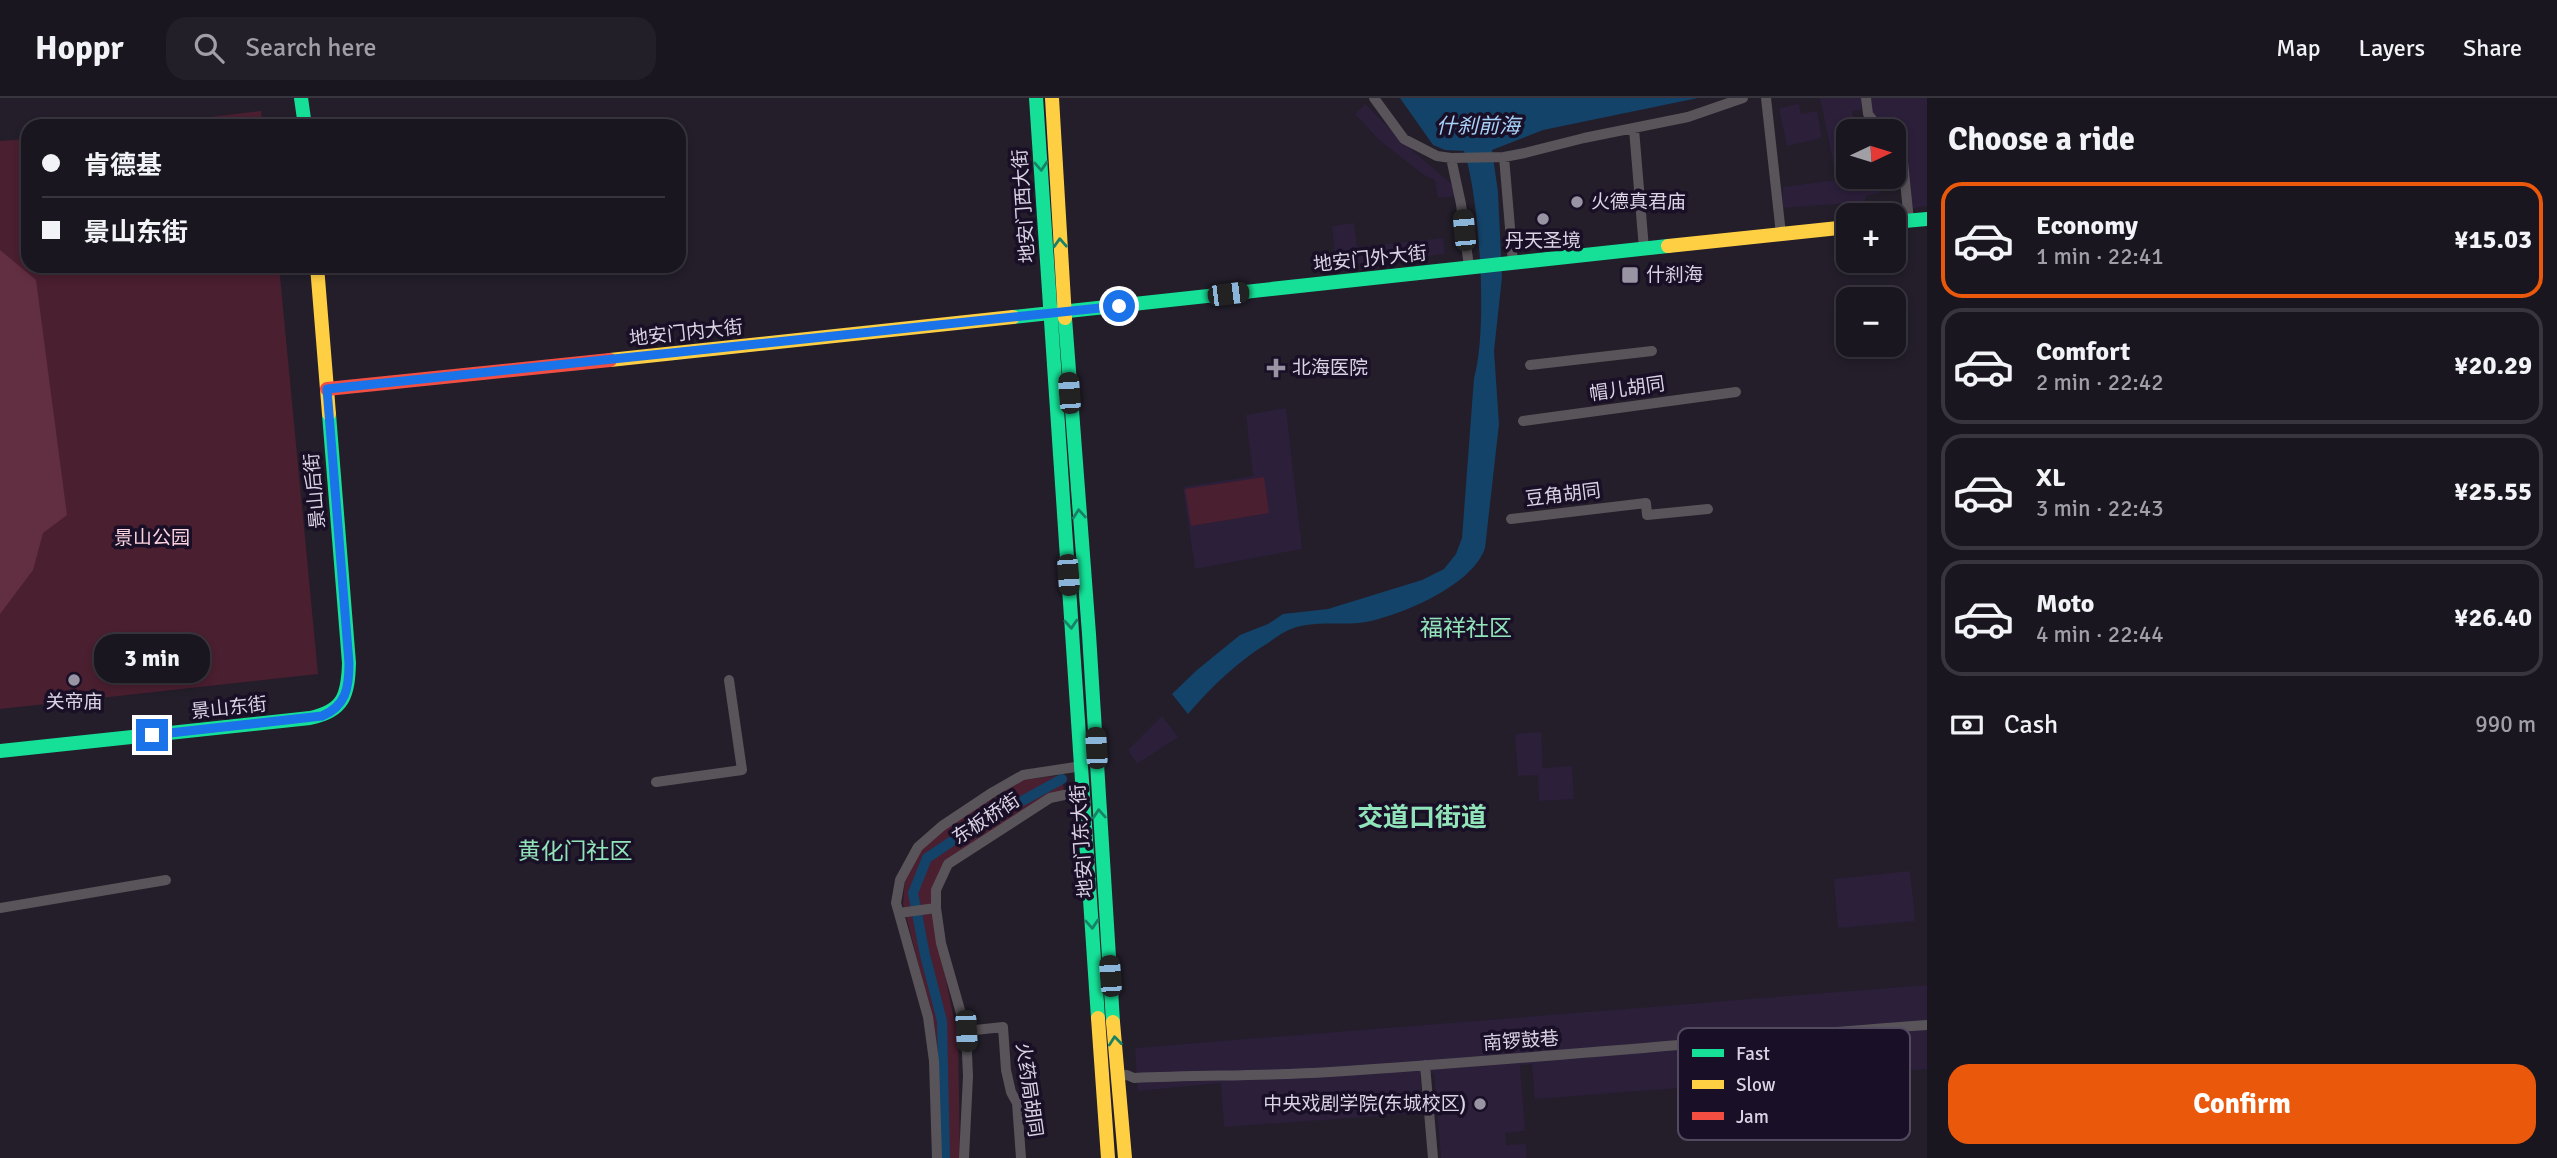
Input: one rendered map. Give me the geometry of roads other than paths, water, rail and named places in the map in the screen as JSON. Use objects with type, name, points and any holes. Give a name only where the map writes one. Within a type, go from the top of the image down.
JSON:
[{"type":"main road","points":[[301,98],[304,119]]},
{"type":"main road","name":"地安门西大街","points":[[1036,98],[1057,311]]},
{"type":"main road","name":"地安门西大街","points":[[1052,98],[1057,311]]},
{"type":"main road","points":[[1906,221],[1927,219]]},
{"type":"main road","name":"地安门外大街","points":[[1057,311],[1836,228]]},
{"type":"main road","name":"景山后街","points":[[318,273],[349,663],[345,698],[335,709]]},
{"type":"main road","name":"地安门内大街","points":[[327,389],[1057,311]]},
{"type":"main road","name":"地安门东大街","points":[[1057,311],[1083,794],[1108,1158]]},
{"type":"main road","name":"地安门东大街","points":[[1057,311],[1090,634],[1097,782],[1125,1158]]},
{"type":"main road","name":"景山东街","points":[[0,751],[310,719],[335,709]]},
{"type":"street","points":[[1374,98],[1404,139],[1437,156],[1451,158],[1504,157],[1688,117],[1743,98]]},
{"type":"street","points":[[1766,98],[1781,234]]},
{"type":"street","points":[[1866,98],[1868,114],[1872,119]]},
{"type":"street","points":[[1634,128],[1644,249]]},
{"type":"street","points":[[1504,157],[1513,263]]},
{"type":"street","points":[[1451,158],[1461,204],[1469,267]]},
{"type":"street","points":[[1906,189],[1909,221]]},
{"type":"street","points":[[1530,365],[1652,351]]},
{"type":"street","name":"帽儿胡同","points":[[1523,421],[1736,392]]},
{"type":"street","name":"豆角胡同","points":[[1511,519],[1646,503],[1647,515],[1708,509]]},
{"type":"street","points":[[656,782],[742,770],[729,680]]},
{"type":"street","points":[[937,1158],[934,1061],[928,1017],[896,903],[900,880],[918,846],[942,826],[1023,775],[1082,766]]},
{"type":"street","name":"东板桥街","points":[[936,908],[936,890],[948,864],[1050,798],[1064,794],[1083,794]]},
{"type":"street","points":[[0,908],[166,880]]},
{"type":"street","points":[[899,913],[936,908],[941,943],[966,1031],[968,1076],[964,1158]]},
{"type":"street","name":"南锣鼓巷","points":[[1888,1028],[1927,1025]]},
{"type":"street","name":"火药局胡同","points":[[966,1031],[1003,1027],[1006,1070],[1011,1093],[1017,1103],[1021,1158]]},
{"type":"street","name":"南锣鼓巷","points":[[1118,1076],[1127,1075],[1134,1078],[1327,1072],[1528,1059],[1678,1044]]},
{"type":"street","points":[[1424,1065],[1433,1158]]},
{"type":"water","name":"什刹前海","points":[[1400,98],[1698,98],[1543,130],[1492,150],[1498,192],[1502,277],[1494,351],[1499,424],[1485,548],[1478,562],[1452,586],[1398,613],[1366,622],[1300,626],[1285,632],[1235,666],[1188,714],[1172,694],[1240,635],[1268,624],[1283,614],[1328,609],[1422,580],[1444,569],[1456,554],[1462,538],[1474,378],[1481,329],[1480,265],[1474,200],[1464,151],[1445,150],[1433,145]]},
{"type":"waterway","points":[[945,1158],[942,1021],[913,893],[927,858],[967,831],[1062,779]]},
{"type":"place","name":"火德真君庙","points":[[1577,202]]},
{"type":"place","name":"丹天圣境","points":[[1543,219]]},
{"type":"place","name":"什刹海","points":[[1630,275]]},
{"type":"place","name":"北海医院","points":[[1276,368]]},
{"type":"place","name":"关帝庙","points":[[74,680]]},
{"type":"place","name":"中央戏剧学院(东城校区)","points":[[1480,1104]]},
{"type":"district","name":"福祥社区","points":[[1466,628]]},
{"type":"district","name":"交道口街道","points":[[1422,818]]},
{"type":"district","name":"黄化门社区","points":[[575,851]]},
{"type":"park label","name":"景山公园","points":[[152,538]]}]
